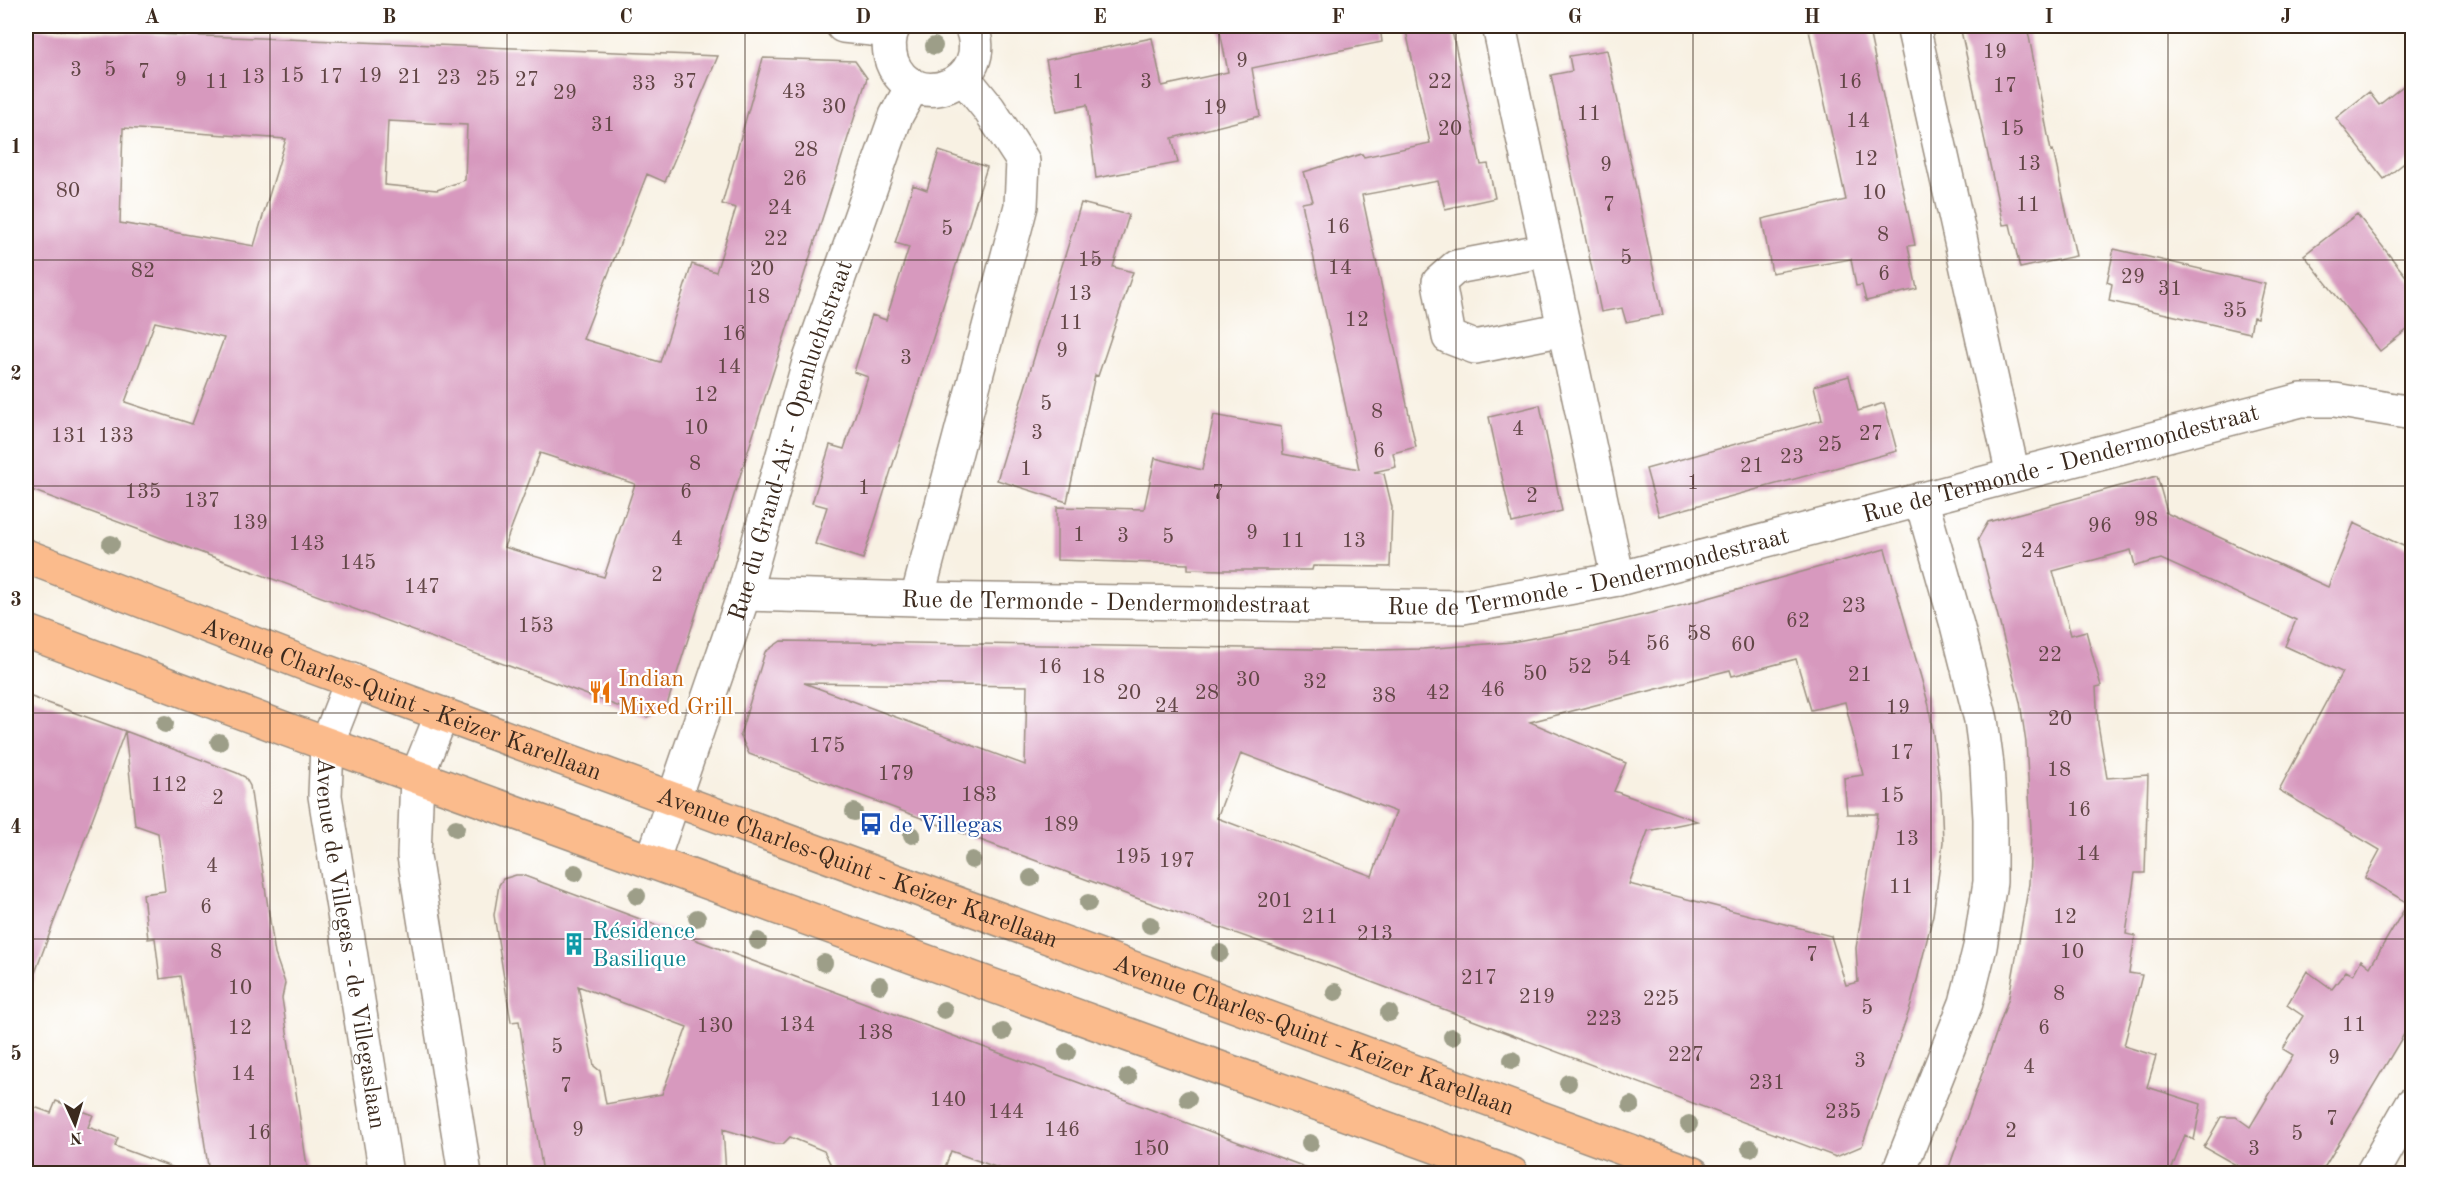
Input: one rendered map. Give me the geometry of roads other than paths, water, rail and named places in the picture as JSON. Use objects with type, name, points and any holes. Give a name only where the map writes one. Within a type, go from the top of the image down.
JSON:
[{"type":"main road","name":"Avenue Charles-Quint - Keizer Karellaan","points":[[26,556],[442,714],[1693,1173]]},
{"type":"main road","points":[[26,631],[327,744],[1512,1173]]},
{"type":"street","points":[[843,26],[893,28],[890,54],[894,66],[904,79],[923,88],[945,88],[963,77],[970,69],[976,49],[973,26]]},
{"type":"street","points":[[1499,26],[1618,579]]},
{"type":"street","points":[[1913,26],[2013,475]]},
{"type":"street","points":[[917,599],[1021,206],[1023,161],[963,77]]},
{"type":"street","name":"Rue du Grand-Air - Openluchtstraat","points":[[652,862],[744,594],[808,362],[896,117],[913,85]]},
{"type":"street","points":[[1547,250],[1456,267],[1439,282],[1449,337],[1475,347],[1564,329]]},
{"type":"street","name":"Rue de Termonde - Dendermondestraat","points":[[744,594],[917,599],[1463,607],[1618,579],[2301,400],[2335,400],[2412,413]]},
{"type":"street","points":[[1898,1173],[1966,1002],[1980,947],[1990,882],[1987,765],[1981,720],[1921,499]]},
{"type":"street","name":"Avenue de Villegas - de Villegaslaan","points":[[352,680],[327,744],[325,796],[386,1173]]},
{"type":"street","points":[[442,714],[417,776],[414,856],[465,1173]]},
{"type":"street","points":[[2372,1173],[2412,1104]]},
{"type":"place","name":"Indian Mixed Grill","points":[[600,692]]},
{"type":"place","name":"de Villegas","points":[[871,824]]},
{"type":"place","name":"Résidence Basilique","points":[[574,944]]}]
